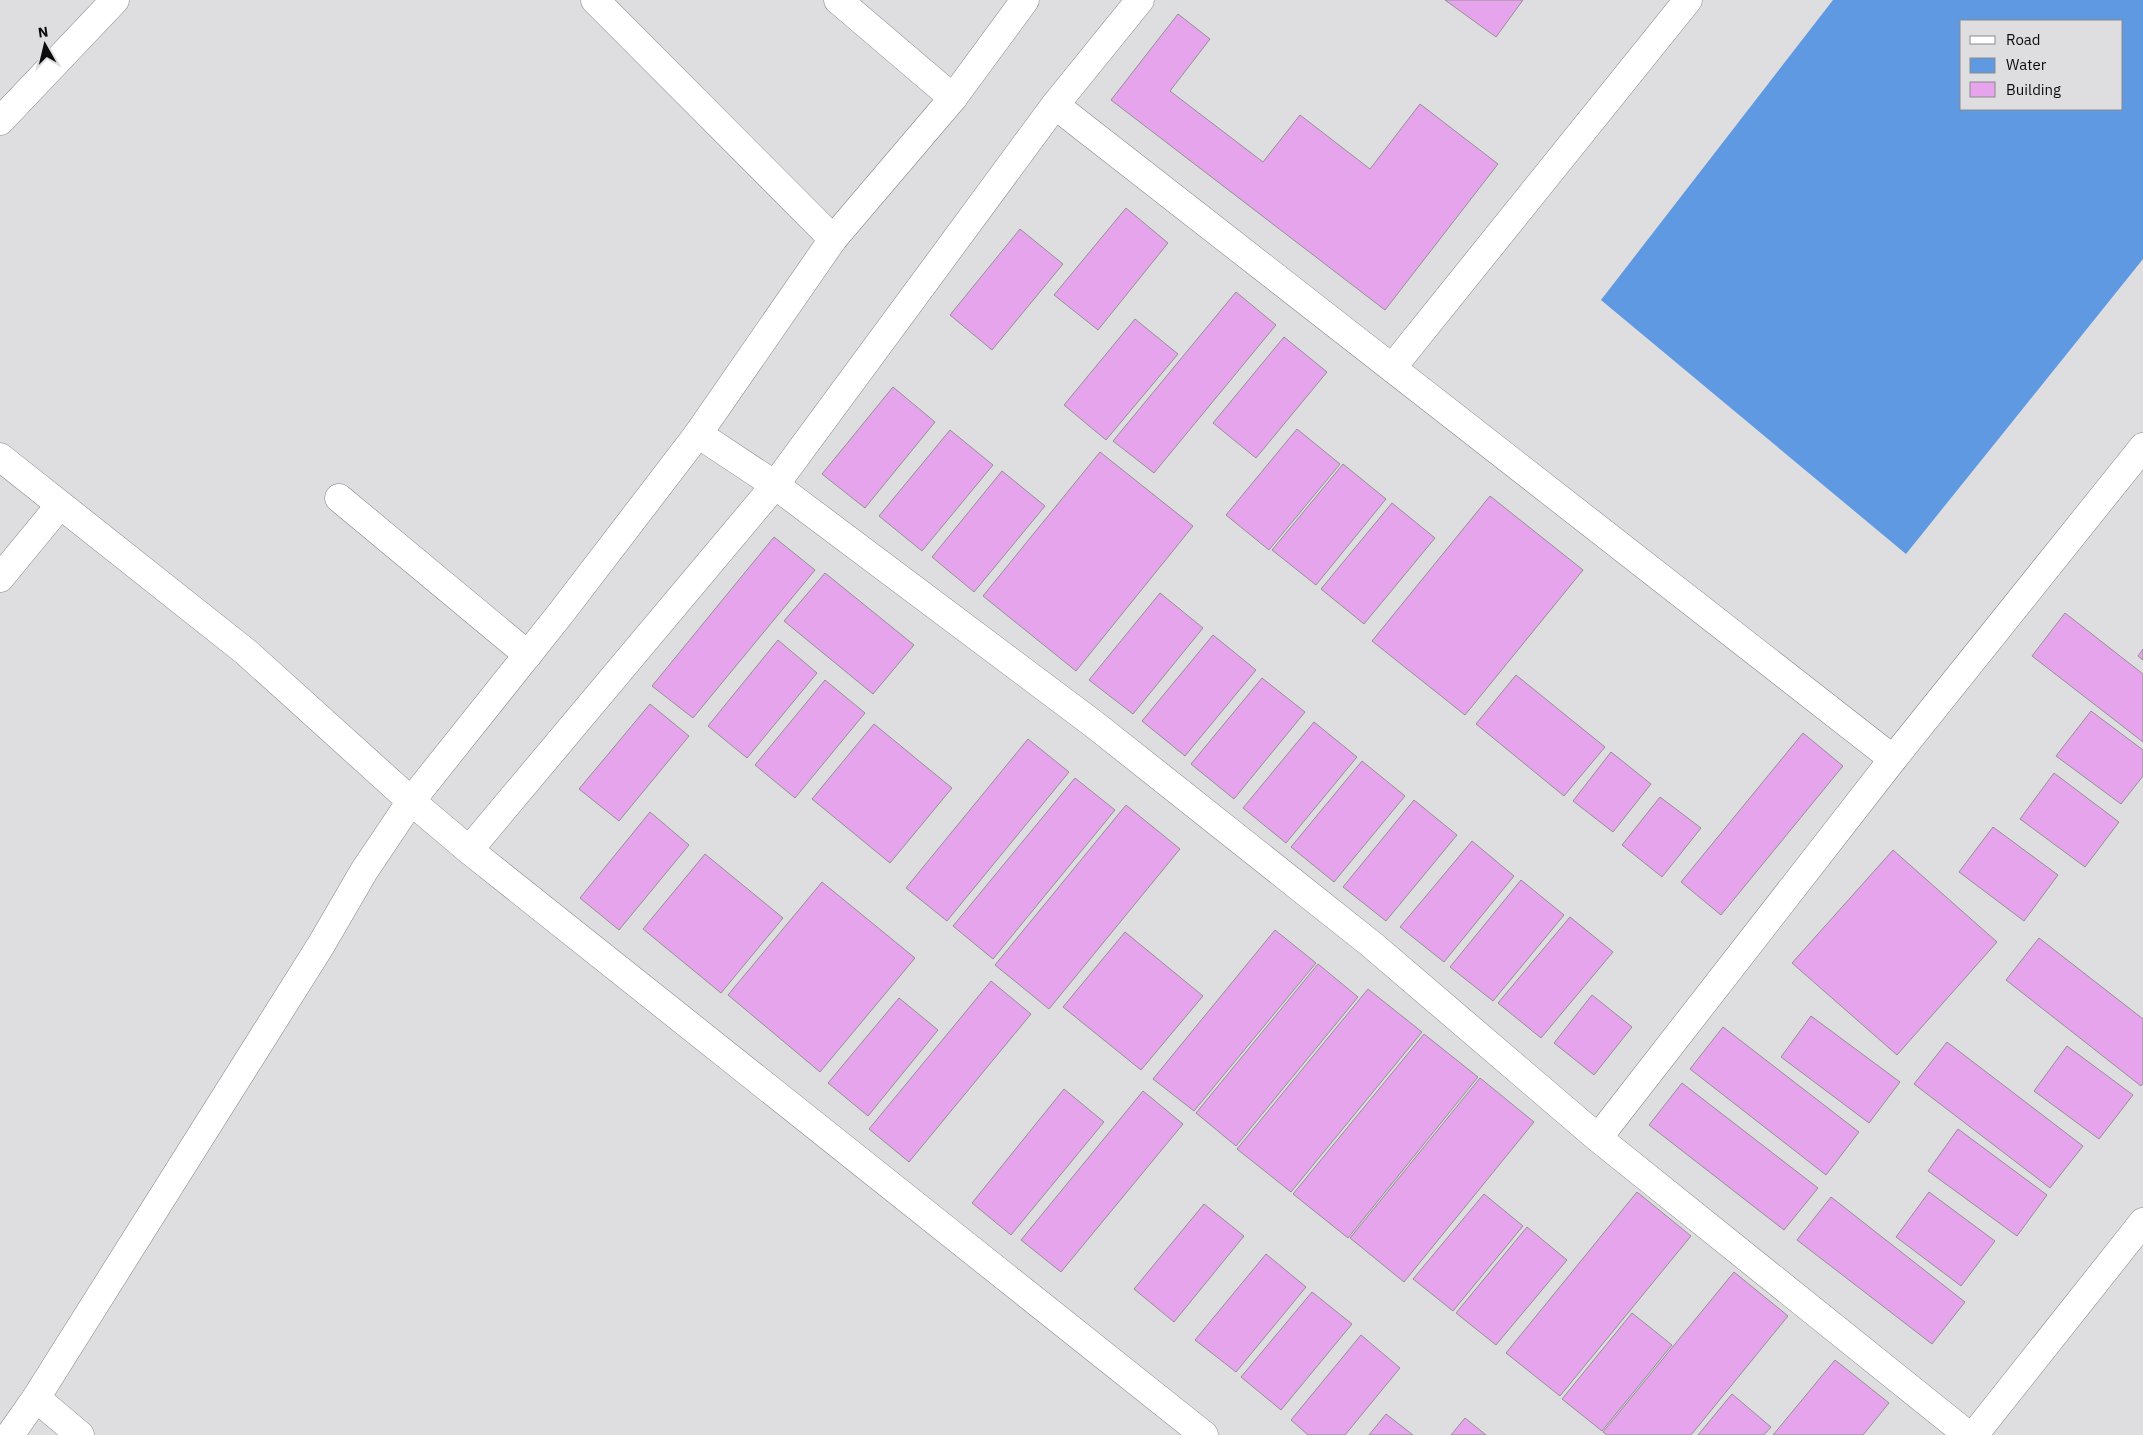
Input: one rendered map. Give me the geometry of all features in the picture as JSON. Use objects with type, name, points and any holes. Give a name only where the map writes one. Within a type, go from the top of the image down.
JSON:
[{"type":"street","points":[[0,121],[115,0]]},
{"type":"street","points":[[596,0],[833,239]]},
{"type":"street","points":[[838,0],[953,98]]},
{"type":"street","points":[[10,1435],[36,1398],[321,945],[364,871],[411,801],[528,655],[698,434],[833,239],[953,98],[1025,0]]},
{"type":"street","points":[[469,850],[775,485],[1055,105],[1140,0]]},
{"type":"street","points":[[1392,368],[1688,0]]},
{"type":"street","points":[[1055,105],[1893,759]]},
{"type":"street","points":[[698,434],[775,485],[1095,726],[1355,932],[1598,1138],[1968,1435]]},
{"type":"street","points":[[1598,1138],[1893,759],[2143,447]]},
{"type":"street","points":[[0,457],[246,652],[411,801],[469,850],[1204,1435]]},
{"type":"street","points":[[339,498],[528,655]]},
{"type":"street","points":[[0,578],[60,505]]},
{"type":"street","points":[[1974,1435],[2143,1222]]},
{"type":"street","points":[[36,1398],[80,1435]]},
{"type":"water","points":[[1833,0],[2143,0],[2143,259],[1906,554],[1601,300]]},
{"type":"building","points":[[1445,0],[1523,0],[1496,37]]},
{"type":"building","points":[[1178,14],[1210,39],[1170,91],[1263,162],[1300,115],[1370,169],[1420,104],[1498,164],[1385,310],[1111,100]]},
{"type":"building","points":[[1126,208],[1168,243],[1098,330],[1054,295]]},
{"type":"building","points":[[1020,229],[1063,264],[992,350],[950,315]]},
{"type":"building","points":[[1236,292],[1276,325],[1154,473],[1113,441]]},
{"type":"building","points":[[1135,319],[1178,354],[1106,440],[1064,405]]},
{"type":"building","points":[[1284,337],[1327,372],[1256,458],[1213,423]]},
{"type":"building","points":[[893,387],[935,422],[865,508],[822,474]]},
{"type":"building","points":[[1297,429],[1340,464],[1269,550],[1226,515]]},
{"type":"building","points":[[950,430],[993,465],[922,551],[879,516]]},
{"type":"building","points":[[1100,452],[1193,526],[1076,671],[983,596]]},
{"type":"building","points":[[1343,464],[1386,499],[1316,585],[1272,550]]},
{"type":"building","points":[[1002,471],[1045,506],[974,592],[932,557]]},
{"type":"building","points":[[1490,496],[1583,570],[1465,715],[1372,641]]},
{"type":"building","points":[[1392,503],[1435,538],[1364,624],[1321,589]]},
{"type":"building","points":[[774,537],[815,570],[693,718],[652,686]]},
{"type":"building","points":[[825,573],[914,645],[873,694],[784,621]]},
{"type":"building","points":[[1160,593],[1203,628],[1133,714],[1089,680]]},
{"type":"building","points":[[2065,613],[2143,674],[2143,742],[2032,656]]},
{"type":"building","points":[[1213,635],[1256,670],[1185,756],[1142,721]]},
{"type":"building","points":[[778,640],[817,673],[747,758],[708,726]]},
{"type":"building","points":[[2143,649],[2143,660],[2138,656]]},
{"type":"building","points":[[1516,675],[1605,747],[1564,796],[1476,724]]},
{"type":"building","points":[[1262,678],[1305,712],[1234,799],[1191,764]]},
{"type":"building","points":[[825,680],[865,713],[795,798],[755,765]]},
{"type":"building","points":[[650,704],[689,736],[619,821],[579,789]]},
{"type":"building","points":[[2091,711],[2143,750],[2143,776],[2121,804],[2056,756]]},
{"type":"building","points":[[1314,722],[1357,757],[1286,843],[1243,808]]},
{"type":"building","points":[[874,724],[952,788],[890,863],[812,799]]},
{"type":"building","points":[[1803,733],[1843,766],[1721,915],[1681,882]]},
{"type":"building","points":[[1028,739],[1069,772],[947,921],[906,888]]},
{"type":"building","points":[[1611,752],[1651,784],[1613,832],[1573,801]]},
{"type":"building","points":[[1362,761],[1405,796],[1334,882],[1291,847]]},
{"type":"building","points":[[2054,773],[2119,822],[2085,867],[2020,819]]},
{"type":"building","points":[[1075,778],[1115,810],[993,959],[953,926]]},
{"type":"building","points":[[1660,797],[1701,828],[1662,877],[1622,845]]},
{"type":"building","points":[[1414,800],[1457,835],[1386,921],[1343,887]]},
{"type":"building","points":[[1126,805],[1180,849],[1049,1009],[995,965]]},
{"type":"building","points":[[650,812],[689,845],[619,930],[580,898]]},
{"type":"building","points":[[1993,827],[2058,875],[2024,921],[1959,872]]},
{"type":"building","points":[[1472,841],[1514,876],[1444,962],[1400,927]]},
{"type":"building","points":[[1893,850],[1997,942],[1897,1055],[1792,963]]},
{"type":"building","points":[[705,854],[783,918],[721,993],[643,929]]},
{"type":"building","points":[[1521,880],[1564,915],[1493,1001],[1450,967]]},
{"type":"building","points":[[822,882],[915,958],[820,1072],[728,995]]},
{"type":"building","points":[[1570,917],[1613,952],[1541,1038],[1498,1003]]},
{"type":"building","points":[[1275,930],[1316,963],[1194,1111],[1153,1079]]},
{"type":"building","points":[[1125,932],[1203,996],[1141,1070],[1063,1007]]},
{"type":"building","points":[[2039,938],[2143,1019],[2143,1083],[2141,1086],[2006,980]]},
{"type":"building","points":[[1318,964],[1358,997],[1236,1146],[1196,1113]]},
{"type":"building","points":[[991,981],[1031,1014],[909,1162],[869,1129]]},
{"type":"building","points":[[1368,989],[1422,1032],[1291,1192],[1237,1149]]},
{"type":"building","points":[[1592,995],[1632,1027],[1594,1075],[1554,1043]]},
{"type":"building","points":[[899,998],[938,1030],[868,1116],[828,1083]]},
{"type":"building","points":[[1811,1016],[1900,1082],[1869,1123],[1781,1057]]},
{"type":"building","points":[[1723,1027],[1859,1132],[1826,1175],[1690,1069]]},
{"type":"building","points":[[1424,1034],[1478,1077],[1348,1238],[1293,1194]]},
{"type":"building","points":[[1947,1042],[2083,1146],[2050,1188],[1914,1084]]},
{"type":"building","points":[[2067,1046],[2133,1095],[2099,1139],[2034,1091]]},
{"type":"building","points":[[1480,1078],[1534,1122],[1404,1282],[1350,1238]]},
{"type":"building","points":[[1682,1083],[1818,1188],[1784,1230],[1649,1125]]},
{"type":"building","points":[[1064,1089],[1104,1122],[1011,1235],[972,1203]]},
{"type":"building","points":[[1143,1091],[1183,1124],[1061,1272],[1021,1240]]},
{"type":"building","points":[[1958,1129],[2047,1195],[2017,1236],[1928,1171]]},
{"type":"building","points":[[1637,1192],[1691,1236],[1560,1396],[1506,1353]]},
{"type":"building","points":[[1929,1192],[1995,1241],[1961,1286],[1896,1237]]},
{"type":"building","points":[[1484,1194],[1523,1226],[1453,1311],[1413,1279]]},
{"type":"building","points":[[1831,1197],[1965,1302],[1932,1344],[1797,1240]]},
{"type":"building","points":[[1204,1204],[1244,1236],[1174,1322],[1134,1289]]},
{"type":"building","points":[[1527,1227],[1567,1260],[1496,1345],[1456,1313]]},
{"type":"building","points":[[1266,1254],[1306,1287],[1236,1372],[1195,1340]]},
{"type":"building","points":[[1734,1272],[1788,1316],[1691,1435],[1607,1435],[1603,1432]]},
{"type":"building","points":[[1312,1292],[1352,1324],[1281,1410],[1241,1377]]},
{"type":"building","points":[[1632,1313],[1672,1345],[1602,1431],[1562,1399]]},
{"type":"building","points":[[1361,1335],[1400,1368],[1345,1435],[1308,1435],[1291,1420]]},
{"type":"building","points":[[1835,1360],[1889,1403],[1863,1435],[1773,1435]]},
{"type":"building","points":[[1732,1394],[1771,1427],[1764,1435],[1698,1435]]},
{"type":"building","points":[[1386,1414],[1413,1435],[1369,1435]]},
{"type":"building","points":[[1465,1418],[1486,1435],[1451,1435]]}]
